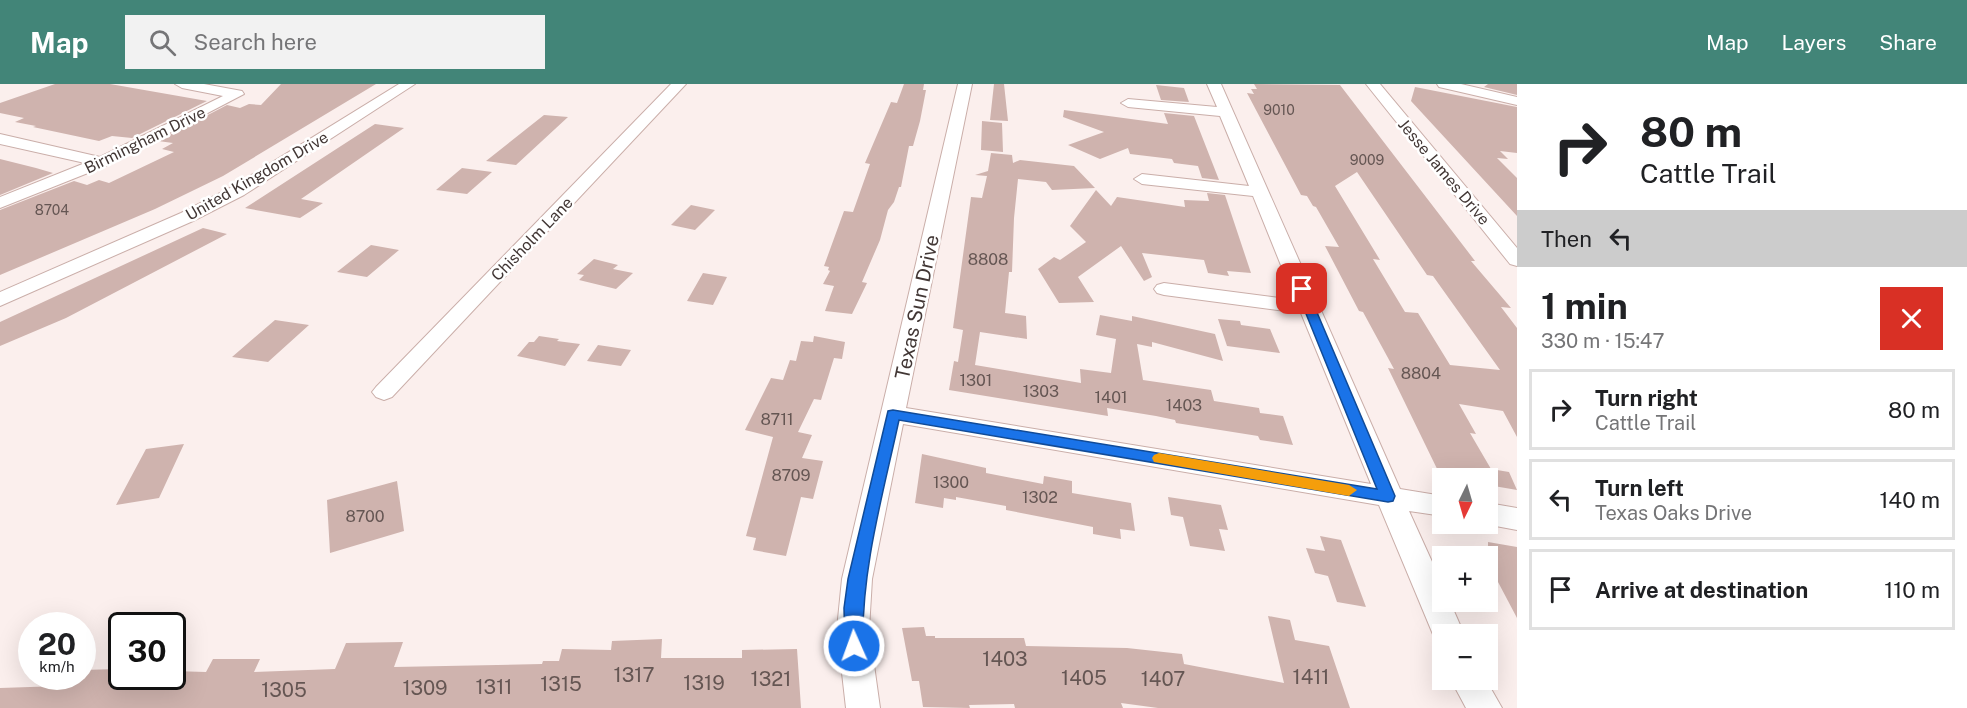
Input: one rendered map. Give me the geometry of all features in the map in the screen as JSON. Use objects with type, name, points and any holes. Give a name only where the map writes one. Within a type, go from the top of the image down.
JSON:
[{"type":"street","name":"Birmingham Drive","points":[[0,203],[102,162],[237,94],[182,84]]},
{"type":"street","name":"United Kingdom Drive","points":[[0,300],[187,218],[238,191],[408,84]]},
{"type":"street","name":"Chisholm Lane","points":[[384,392],[680,84]]},
{"type":"street","name":"Texas Sun Drive","points":[[863,708],[854,646],[853,608],[965,84]]},
{"type":"street","points":[[1214,84],[1444,624]]},
{"type":"street","name":"Jesse James Drive","points":[[1373,84],[1517,260]]},
{"type":"street","points":[[1444,84],[1517,101]]},
{"type":"street","points":[[1128,103],[1227,112]]},
{"type":"street","points":[[0,139],[102,162]]},
{"type":"street","points":[[1142,179],[1260,192]]},
{"type":"street","points":[[1164,289],[1310,308]]},
{"type":"street","points":[[893,414],[1432,504]]},
{"type":"street","points":[[1498,516],[1517,519]]},
{"type":"street","points":[[1474,690],[1485,708]]},
{"type":"building","points":[[55,84],[110,84],[207,101],[132,138],[112,136],[99,141],[15,122],[24,118],[0,113],[0,103]]},
{"type":"building","points":[[281,84],[376,84],[223,176],[155,209],[0,275],[0,210],[74,181],[87,185],[99,180],[109,183],[174,152],[162,149],[173,143],[158,141],[227,105],[240,108],[249,104],[261,105]]},
{"type":"building","points":[[904,84],[924,84],[923,90],[926,90],[913,146],[909,146],[901,187],[888,210],[880,240],[862,282],[867,283],[852,314],[825,311],[834,286],[823,284],[830,271],[829,267],[824,266],[844,211],[853,212],[870,164],[865,163],[891,102],[897,103]]},
{"type":"building","points":[[994,84],[1004,84],[1008,121],[990,120]]},
{"type":"building","points":[[1254,84],[1340,85],[1475,261],[1471,261],[1511,308],[1501,307],[1517,328],[1517,437],[1503,411],[1459,404],[1476,434],[1470,433],[1490,468],[1437,468],[1388,368],[1394,369],[1363,312],[1359,311],[1325,246],[1339,247],[1316,207],[1307,196],[1301,195],[1247,93],[1254,94],[1251,89],[1257,89]],"holes":[[[1357,172],[1427,275],[1433,276],[1500,370],[1450,365],[1418,313],[1405,312],[1373,259],[1380,260],[1335,186]]]},
{"type":"building","points":[[1488,84],[1517,84],[1517,95],[1484,87]]},
{"type":"building","points":[[1156,85],[1184,88],[1189,102],[1161,100]]},
{"type":"building","points":[[1415,87],[1517,107],[1517,153],[1500,151],[1508,159],[1497,158],[1517,178],[1517,216],[1411,101]]},
{"type":"building","points":[[1064,110],[1168,124],[1164,113],[1194,116],[1219,180],[1202,178],[1198,166],[1174,163],[1172,159],[1130,154],[1128,148],[1100,159],[1068,145],[1104,132],[1063,117]]},
{"type":"building","points":[[544,115],[568,117],[516,165],[486,161]]},
{"type":"building","points":[[982,121],[1002,123],[1003,152],[981,150]]},
{"type":"building","points":[[375,124],[404,128],[301,199],[323,203],[300,218],[245,208]]},
{"type":"building","points":[[991,153],[1012,155],[1013,163],[1020,160],[1074,166],[1095,188],[1052,190],[1046,182],[1018,179],[1012,272],[1009,272],[1005,313],[1026,316],[1027,339],[980,332],[975,365],[1081,383],[1080,369],[1111,373],[1116,339],[1096,335],[1100,315],[1132,321],[1132,316],[1215,334],[1223,361],[1152,342],[1152,347],[1137,344],[1143,380],[1211,390],[1214,401],[1259,408],[1260,413],[1283,416],[1293,445],[1260,440],[1258,436],[1176,423],[1175,420],[1107,408],[1108,416],[949,390],[954,361],[958,362],[963,330],[953,328],[971,197],[982,198],[987,176],[975,175],[988,171]]},
{"type":"building","points":[[0,159],[36,168],[53,173],[0,195]]},
{"type":"building","points":[[462,168],[492,172],[467,194],[436,190]]},
{"type":"building","points":[[1096,190],[1111,206],[1117,197],[1185,207],[1184,200],[1209,201],[1207,193],[1225,195],[1251,273],[1227,271],[1229,276],[1208,273],[1204,260],[1142,253],[1152,277],[1144,281],[1121,246],[1078,277],[1094,302],[1059,303],[1038,269],[1054,257],[1060,260],[1086,242],[1070,226]]},
{"type":"building","points":[[691,205],[715,210],[695,230],[671,225]]},
{"type":"building","points":[[203,228],[227,234],[66,318],[0,346],[0,322]]},
{"type":"building","points":[[371,245],[399,250],[367,277],[337,272]]},
{"type":"building","points":[[594,259],[618,265],[613,269],[633,273],[616,289],[579,280],[584,275],[577,274]]},
{"type":"building","points":[[703,273],[727,277],[713,305],[687,301]]},
{"type":"building","points":[[1218,319],[1240,321],[1241,325],[1270,329],[1280,353],[1227,346]]},
{"type":"building","points":[[275,320],[309,325],[268,362],[232,357]]},
{"type":"building","points":[[539,336],[580,344],[565,366],[517,356],[529,342],[534,342]]},
{"type":"building","points":[[814,336],[845,342],[842,359],[834,358],[821,400],[814,399],[798,432],[812,435],[802,458],[823,461],[813,499],[801,497],[786,556],[753,550],[756,538],[746,536],[773,437],[745,430],[771,378],[783,380],[790,360],[796,361],[801,341],[813,342]]},
{"type":"building","points":[[598,345],[631,350],[621,366],[587,361]]},
{"type":"building","points":[[184,444],[159,498],[116,505],[146,449]]},
{"type":"building","points":[[922,454],[986,468],[986,473],[1043,484],[1044,476],[1072,481],[1072,493],[1131,503],[1135,531],[1120,529],[1121,539],[1093,534],[1093,527],[1006,510],[1006,506],[956,497],[956,500],[944,498],[943,508],[915,503]]},
{"type":"building","points":[[1498,470],[1509,472],[1517,490],[1498,487]]},
{"type":"building","points":[[397,481],[404,531],[330,553],[327,500]]},
{"type":"building","points":[[1168,497],[1221,505],[1228,530],[1219,529],[1225,551],[1190,546],[1183,517],[1171,515]]},
{"type":"building","points":[[1320,536],[1341,540],[1366,607],[1337,602],[1328,576],[1315,573],[1306,548],[1325,551]]},
{"type":"building","points":[[1488,542],[1517,547],[1517,618],[1498,582],[1498,546],[1488,546]]},
{"type":"building","points":[[1268,616],[1290,620],[1295,640],[1329,646],[1350,708],[1158,708],[1121,703],[1123,708],[1015,708],[1014,704],[969,705],[970,708],[923,707],[919,681],[912,681],[902,628],[924,627],[926,636],[935,636],[935,638],[1024,638],[1026,646],[1127,648],[1182,654],[1184,664],[1284,683]]},
{"type":"building","points":[[662,639],[661,658],[742,658],[742,650],[797,649],[801,708],[0,708],[0,688],[96,690],[96,670],[108,669],[108,690],[186,690],[186,671],[206,672],[213,659],[260,659],[254,672],[335,669],[346,643],[403,642],[394,667],[542,664],[543,661],[559,661],[562,649],[611,650],[612,641]]},
{"type":"slow traffic","points":[[1159,458],[1349,490]]},
{"type":"route","points":[[854,646],[853,608],[857,579],[893,414],[1388,496],[1302,289]]}]
